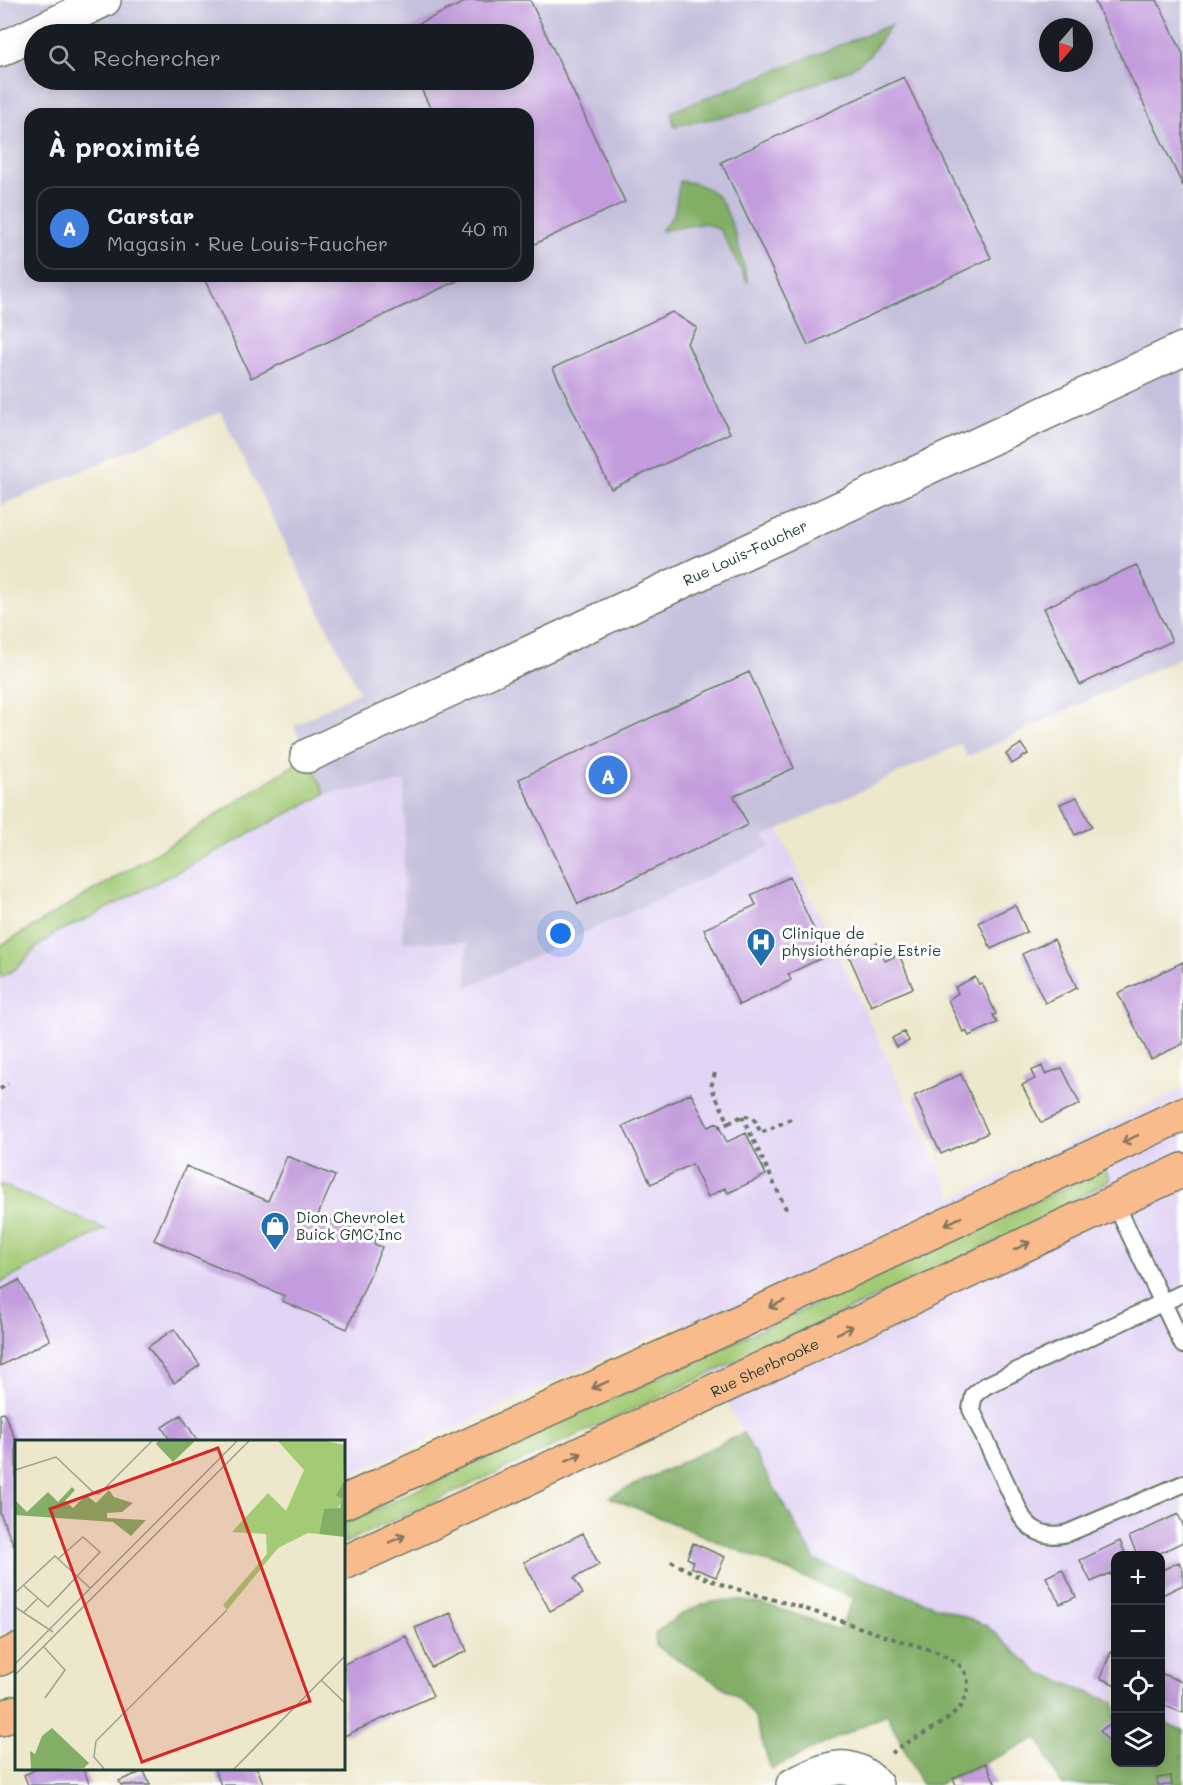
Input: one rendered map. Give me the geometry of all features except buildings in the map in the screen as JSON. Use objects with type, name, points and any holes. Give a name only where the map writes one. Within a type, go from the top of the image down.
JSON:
[{"type":"main road","points":[[345,1502],[748,1318],[1183,1114]]},
{"type":"main road","name":"Rue Sherbrooke","points":[[345,1563],[1183,1170]]},
{"type":"main road","points":[[0,1659],[15,1652]]},
{"type":"main road","points":[[0,1719],[15,1712]]},
{"type":"street","points":[[54,24],[104,0]]},
{"type":"street","points":[[0,50],[24,38]]},
{"type":"street","name":"Rue Louis-Faucher","points":[[307,756],[1183,349]]},
{"type":"street","points":[[793,1785],[832,1768],[866,1777]]},
{"type":"lane","points":[[1115,1203],[1183,1345]]},
{"type":"lane","points":[[1183,1293],[985,1386],[974,1395],[971,1409],[1022,1517],[1033,1530],[1041,1534],[1068,1533],[1183,1484]]},
{"type":"path","points":[[716,1073],[711,1087],[729,1123]]},
{"type":"path","points":[[0,1089],[8,1084]]},
{"type":"path","points":[[720,1127],[744,1115],[754,1119],[761,1133],[795,1117]]},
{"type":"path","points":[[742,1116],[788,1213]]},
{"type":"path","points":[[671,1562],[705,1580],[801,1608],[935,1653],[960,1666],[965,1673],[968,1685],[962,1706],[955,1714],[897,1749],[866,1777]]},
{"type":"shaded area","points":[[0,0],[1183,0],[1183,656],[967,757],[961,744],[765,836],[770,847],[466,988],[467,943],[403,942],[405,782],[325,794],[294,726],[359,691],[220,412],[0,506]]},
{"type":"shaded area","points":[[405,782],[403,942],[467,943],[466,988],[769,847],[765,836],[779,830],[953,1198],[1183,1089],[1183,1730],[1165,1723],[1165,1551],[1111,1551],[1111,1701],[1038,1672],[986,1625],[816,1561],[681,1323],[345,1478],[345,1440],[15,1440],[15,1628],[0,1635],[0,1283],[104,1229],[0,1184],[0,978],[17,968],[36,948],[57,932],[87,919],[325,794]]},
{"type":"green space","points":[[891,25],[869,56],[851,69],[746,112],[674,126],[671,112]]},
{"type":"green space","points":[[680,181],[703,186],[721,201],[736,236],[748,283],[720,230],[705,223],[661,231],[674,214]]},
{"type":"green space","points":[[307,756],[325,794],[87,919],[57,932],[36,948],[17,968],[0,978],[0,946],[178,840]]},
{"type":"green space","points":[[1105,1169],[1110,1180],[1023,1229],[345,1543],[345,1524]]},
{"type":"green space","points":[[0,1184],[105,1229],[0,1283]]},
{"type":"green space","points":[[743,1433],[816,1561],[986,1625],[1038,1672],[1111,1701],[1111,1767],[1165,1767],[1165,1723],[1183,1730],[1183,1785],[1061,1785],[1038,1738],[937,1785],[922,1785],[887,1714],[771,1769],[754,1716],[736,1695],[656,1646],[655,1633],[694,1608],[724,1600],[757,1603],[839,1630],[854,1598],[609,1497]]},
{"type":"place","name":"Carstar","points":[[608,775]]},
{"type":"place","name":"Clinique de physiothérapie Estrie","points":[[761,968]]},
{"type":"place","name":"Dion Chevrolet Buick GMC Inc","points":[[275,1252]]}]
